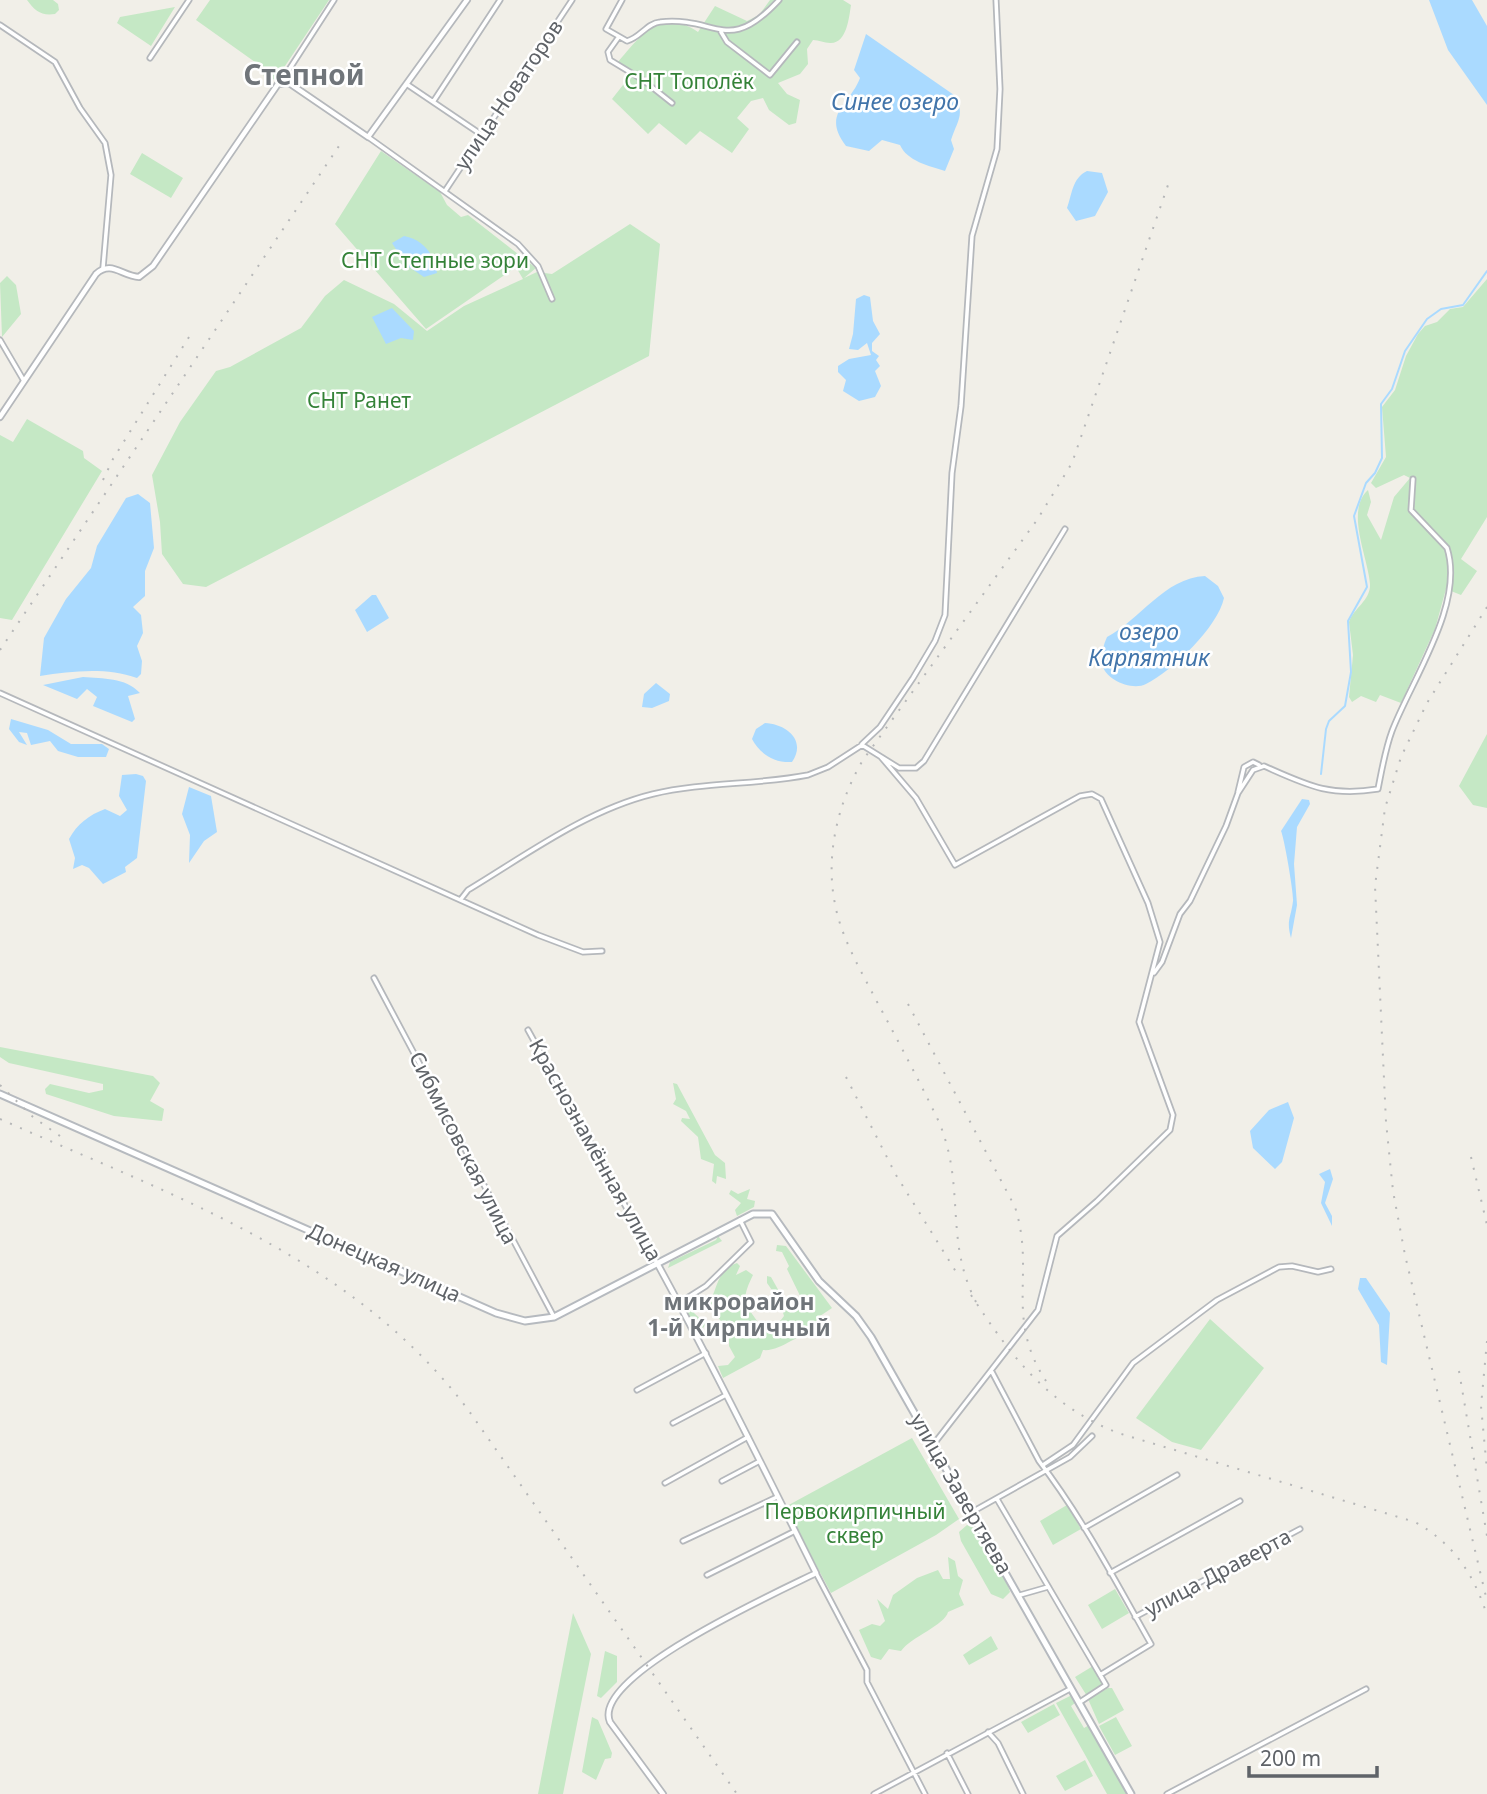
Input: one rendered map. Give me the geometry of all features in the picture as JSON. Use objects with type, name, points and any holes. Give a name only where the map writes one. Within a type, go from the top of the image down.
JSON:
[{"type":"main road","name":"Донецкая улица","points":[[0,1094],[496,1313],[525,1321],[554,1317],[740,1220],[757,1212],[766,1212]]},
{"type":"main road","name":"улица Завертяева","points":[[766,1212],[776,1219],[819,1281],[865,1327],[1131,1794]]},
{"type":"street","points":[[150,58],[189,0]]},
{"type":"street","points":[[0,417],[96,274],[103,268],[112,268],[134,277],[148,272],[281,82],[334,0]]},
{"type":"street","points":[[368,136],[408,85],[467,0]]},
{"type":"street","points":[[433,102],[500,0]]},
{"type":"street","name":"улица Новаторов","points":[[445,191],[572,0]]},
{"type":"street","points":[[622,0],[606,27],[618,38],[632,40],[658,22],[694,23],[720,32],[748,27],[779,0]]},
{"type":"street","points":[[461,899],[468,890],[525,856],[624,803],[681,789],[760,783],[807,775],[828,767],[862,744],[880,727],[913,677],[934,641],[945,615],[952,473],[961,406],[972,236],[998,149],[1000,89],[996,0]]},
{"type":"street","points":[[0,25],[55,62],[80,108],[105,143],[111,175],[103,268]]},
{"type":"street","points":[[720,32],[727,42],[770,75],[797,42]]},
{"type":"street","points":[[618,38],[608,52],[610,61],[643,80],[672,103]]},
{"type":"street","points":[[281,82],[289,83],[368,136],[530,256],[552,299]]},
{"type":"street","points":[[408,85],[482,135]]},
{"type":"street","points":[[0,340],[24,380]]},
{"type":"street","points":[[1238,793],[1244,767],[1253,762],[1317,790],[1363,792],[1378,789],[1392,730],[1440,624],[1449,589],[1447,548],[1411,510],[1413,479]]},
{"type":"street","points":[[862,744],[909,771],[924,761],[1065,529]]},
{"type":"street","points":[[0,693],[568,947],[583,952],[602,951]]},
{"type":"street","points":[[881,757],[916,798],[955,865],[1080,796],[1093,794],[1101,799],[1157,927],[1160,942],[1153,974],[1140,1011],[1142,1034],[1173,1115],[1170,1130],[1057,1236],[1038,1310],[933,1445]]},
{"type":"street","points":[[1153,974],[1162,962],[1180,914],[1190,901],[1245,779],[1259,765]]},
{"type":"street","name":"Сибмисовская улица","points":[[374,978],[554,1317]]},
{"type":"street","name":"Краснознамённая улица","points":[[528,1030],[728,1395],[758,1462],[867,1671],[867,1682],[925,1794]]},
{"type":"street","points":[[679,1303],[706,1286],[751,1242],[740,1220]]},
{"type":"street","points":[[1043,1465],[1073,1445],[1133,1363],[1217,1300],[1279,1267],[1292,1266],[1318,1272],[1331,1269]]},
{"type":"street","points":[[637,1390],[706,1353]]},
{"type":"street","points":[[992,1372],[1043,1465],[1049,1469],[1151,1644],[1100,1675]]},
{"type":"street","points":[[673,1423],[728,1395]]},
{"type":"street","points":[[972,1512],[1070,1457],[1092,1436]]},
{"type":"street","points":[[665,1483],[748,1437]]},
{"type":"street","points":[[722,1481],[758,1462]]},
{"type":"street","points":[[1084,1528],[1177,1475]]},
{"type":"street","points":[[683,1541],[777,1497]]},
{"type":"street","points":[[997,1499],[1106,1685],[1080,1702]]},
{"type":"street","points":[[1110,1573],[1240,1501]]},
{"type":"street","name":"улица Драверта","points":[[1135,1617],[1300,1529]]},
{"type":"street","points":[[707,1575],[795,1531]]},
{"type":"street","points":[[663,1794],[607,1716],[609,1703],[631,1679],[713,1625],[816,1573]]},
{"type":"street","points":[[1020,1595],[1048,1587]]},
{"type":"street","points":[[874,1794],[1072,1688]]},
{"type":"street","points":[[1167,1794],[1366,1689]]},
{"type":"street","points":[[988,1732],[998,1743],[1023,1794]]},
{"type":"street","points":[[947,1753],[968,1794]]},
{"type":"green space","points":[[27,0],[53,0],[58,4],[59,10],[55,14],[42,13]]},
{"type":"green space","points":[[210,0],[329,0],[277,78],[265,82],[262,67],[196,20]]},
{"type":"green space","name":"СНТ Тополёк","points":[[770,0],[843,0],[851,5],[844,35],[836,42],[830,43],[813,40],[807,49],[808,64],[800,74],[778,83],[787,94],[800,100],[796,123],[789,125],[769,110],[763,98],[751,101],[737,118],[749,129],[732,153],[700,131],[686,145],[659,123],[648,134],[612,99],[634,71],[618,62],[635,42],[653,28],[662,23],[673,22],[698,32],[715,6],[747,21],[759,15]]},
{"type":"green space","points":[[175,7],[151,46],[117,23],[120,17]]},
{"type":"green space","name":"СНТ Ранет","points":[[381,151],[440,192],[447,205],[461,217],[468,215],[536,268],[524,278],[537,272],[552,274],[630,224],[660,244],[649,356],[206,587],[183,584],[162,554],[152,475],[180,422],[216,371],[230,367],[301,328],[325,296],[344,280],[394,304],[427,331],[464,306],[523,279],[516,267],[426,329],[335,224]]},
{"type":"green space","points":[[142,153],[183,178],[171,198],[130,174]]},
{"type":"green space","points":[[7,276],[16,285],[21,314],[2,337],[0,283]]},
{"type":"green space","points":[[1487,279],[1487,517],[1461,559],[1477,571],[1461,595],[1446,589],[1435,629],[1401,703],[1380,695],[1376,702],[1361,696],[1352,702],[1349,697],[1353,655],[1349,622],[1370,590],[1358,510],[1361,499],[1368,490],[1371,502],[1367,515],[1381,540],[1394,497],[1410,478],[1404,475],[1376,488],[1371,483],[1386,457],[1382,407],[1395,390],[1406,356],[1418,334],[1425,326],[1437,322],[1450,309],[1463,307]]},
{"type":"green space","points":[[27,419],[83,451],[84,458],[102,471],[12,620],[0,618],[0,435],[13,442]]},
{"type":"green space","points":[[1487,734],[1487,808],[1473,805],[1459,786]]},
{"type":"green space","points":[[0,1047],[153,1076],[160,1083],[150,1101],[164,1109],[162,1121],[114,1116],[46,1094],[45,1089],[50,1084],[89,1093],[103,1090],[103,1084],[9,1063],[0,1057]]},
{"type":"green space","points":[[673,1083],[677,1084],[715,1155],[725,1163],[726,1179],[717,1176],[716,1184],[712,1181],[714,1164],[701,1159],[698,1137],[681,1121],[682,1118],[690,1119],[686,1111],[673,1104],[676,1099]]},
{"type":"green space","points":[[750,1189],[747,1199],[755,1201],[754,1207],[737,1216],[735,1210],[741,1203],[729,1194],[731,1190],[738,1194]]},
{"type":"green space","points":[[718,1236],[722,1241],[668,1268],[670,1262],[716,1240]]},
{"type":"green space","points":[[777,1245],[786,1246],[832,1308],[817,1318],[817,1332],[803,1335],[770,1350],[763,1350],[760,1358],[723,1378],[718,1366],[728,1365],[735,1357],[729,1346],[729,1325],[721,1321],[709,1307],[703,1312],[696,1309],[694,1313],[706,1324],[699,1333],[682,1304],[699,1297],[710,1301],[722,1274],[737,1263],[740,1266],[736,1275],[746,1270],[753,1275],[745,1298],[748,1308],[762,1328],[774,1329],[784,1316],[780,1302],[770,1307],[767,1305],[767,1299],[774,1293],[767,1283],[767,1276],[771,1277],[789,1309],[805,1306],[782,1252],[776,1251]]},
{"type":"green space","points":[[1210,1319],[1264,1368],[1201,1450],[1172,1442],[1136,1418]]},
{"type":"green space","name":"Первокирпичный сквер","points":[[912,1438],[959,1519],[936,1535],[831,1593],[785,1507]]},
{"type":"green space","points":[[1067,1505],[1081,1529],[1053,1545],[1040,1521]]},
{"type":"green space","points":[[967,1525],[976,1529],[1008,1586],[1010,1592],[1003,1599],[991,1594],[961,1541],[959,1532]]},
{"type":"green space","points":[[948,1557],[955,1561],[958,1576],[963,1580],[959,1594],[964,1605],[948,1612],[941,1622],[901,1651],[889,1649],[881,1660],[871,1657],[859,1630],[872,1624],[880,1626],[885,1621],[877,1599],[888,1609],[893,1595],[917,1578],[938,1570],[943,1579],[950,1579]]},
{"type":"green space","points":[[1115,1589],[1129,1613],[1102,1629],[1088,1605]]},
{"type":"green space","points":[[573,1613],[591,1654],[563,1794],[538,1794]]},
{"type":"green space","points":[[991,1636],[998,1649],[969,1665],[963,1655]]},
{"type":"green space","points":[[605,1651],[617,1656],[617,1682],[601,1698],[597,1696]]},
{"type":"green space","points":[[1093,1666],[1104,1685],[1087,1696],[1075,1677]]},
{"type":"green space","points":[[1112,1688],[1124,1710],[1099,1724],[1088,1699]]},
{"type":"green space","points":[[1072,1695],[1075,1703],[1071,1706],[1084,1728],[1089,1725],[1127,1794],[1107,1794],[1056,1703]]},
{"type":"green space","points":[[1054,1704],[1060,1715],[1028,1733],[1021,1722]]},
{"type":"green space","points":[[592,1717],[598,1720],[612,1753],[611,1758],[605,1759],[596,1780],[582,1772]]},
{"type":"green space","points":[[1116,1717],[1132,1746],[1115,1755],[1099,1726]]},
{"type":"green space","points":[[1085,1760],[1093,1776],[1065,1791],[1056,1776]]},
{"type":"water","points":[[1429,0],[1472,0],[1487,26],[1487,105],[1448,50]]},
{"type":"water","name":"Синее озеро","points":[[866,34],[954,95],[960,113],[951,140],[954,149],[945,171],[913,159],[900,145],[882,140],[869,151],[846,146],[839,135],[837,117],[860,78],[854,70]]},
{"type":"water","points":[[1087,171],[1102,173],[1108,192],[1095,216],[1076,221],[1067,208],[1075,182]]},
{"type":"water","points":[[404,236],[427,249],[437,273],[424,277],[406,265],[392,243]]},
{"type":"water","points":[[864,295],[870,297],[873,321],[880,334],[872,343],[872,351],[879,356],[876,360],[880,366],[875,371],[881,386],[875,397],[859,401],[843,391],[846,380],[838,372],[838,366],[849,359],[871,355],[867,343],[858,350],[849,349],[856,299]]},
{"type":"water","points":[[392,308],[414,331],[413,340],[401,338],[386,344],[372,317]]},
{"type":"water","points":[[138,494],[150,503],[154,548],[145,571],[145,596],[133,607],[141,615],[143,633],[137,646],[142,661],[141,674],[137,678],[113,672],[89,671],[40,676],[44,638],[66,599],[91,568],[97,546],[126,498]]},
{"type":"water","name":"озеро Карпятник","points":[[1205,576],[1218,586],[1224,598],[1204,635],[1181,659],[1157,678],[1140,686],[1120,683],[1108,675],[1102,664],[1107,637],[1177,584],[1190,578]]},
{"type":"water","points":[[372,595],[376,595],[389,618],[367,632],[355,610]]},
{"type":"water","points":[[83,677],[113,680],[134,688],[140,693],[128,696],[135,719],[132,722],[93,706],[97,697],[87,689],[77,699],[43,685]]},
{"type":"water","points":[[656,683],[670,694],[669,701],[652,708],[642,707],[644,694]]},
{"type":"water","points":[[11,719],[48,730],[71,744],[102,744],[109,749],[106,757],[78,757],[58,751],[50,741],[31,745],[27,733],[19,732],[27,745],[19,742],[9,729]]},
{"type":"water","points":[[765,723],[780,726],[796,740],[796,754],[792,762],[774,759],[763,753],[755,744],[752,739],[756,729]]},
{"type":"water","points":[[122,775],[143,776],[146,781],[137,858],[125,867],[126,872],[103,884],[89,868],[82,865],[73,869],[75,858],[69,839],[80,824],[94,814],[105,809],[120,816],[127,810],[119,796]]},
{"type":"water","points":[[189,787],[211,796],[217,832],[204,841],[189,863],[190,835],[182,814]]},
{"type":"water","points":[[1302,799],[1309,800],[1310,804],[1297,827],[1294,864],[1297,905],[1291,938],[1289,923],[1293,896],[1281,831]]},
{"type":"water","points":[[1288,1102],[1294,1118],[1282,1162],[1275,1169],[1253,1148],[1250,1131],[1269,1110]]},
{"type":"water","points":[[1330,1169],[1333,1179],[1325,1203],[1332,1216],[1332,1226],[1321,1203],[1325,1182],[1319,1174]]},
{"type":"water","points":[[1360,1278],[1366,1278],[1390,1313],[1387,1365],[1381,1362],[1379,1325],[1358,1289]]},
{"type":"waterway","points":[[1321,774],[1326,729],[1329,721],[1345,706],[1351,672],[1348,621],[1367,587],[1354,516],[1366,483],[1375,473],[1382,458],[1381,404],[1392,389],[1405,351],[1427,319],[1441,309],[1463,305],[1487,271]]},
{"type":"railway","points":[[0,650],[343,140]]},
{"type":"railway","points":[[976,1302],[966,1279],[961,1257],[952,1169],[939,1122],[857,964],[838,916],[832,885],[836,829],[847,793],[863,760],[1037,520],[1072,463],[1168,185]]},
{"type":"railway","points":[[103,480],[113,459],[189,337]]},
{"type":"railway","points":[[1487,607],[1427,703],[1401,757],[1385,808],[1375,886],[1386,1122],[1393,1191],[1405,1255],[1487,1601]]},
{"type":"railway","points":[[908,1004],[1015,1207],[1023,1253],[1023,1315],[1026,1336],[1033,1358],[1046,1381]]},
{"type":"railway","points":[[846,1077],[896,1175],[958,1275]]},
{"type":"railway","points":[[0,1085],[33,1117],[67,1141]]},
{"type":"railway","points":[[0,1119],[193,1204],[255,1235],[314,1271],[371,1311],[423,1357],[469,1411],[737,1794]]},
{"type":"railway","points":[[1471,1157],[1487,1225]]},
{"type":"railway","points":[[971,1295],[1016,1358],[1033,1376],[1051,1393],[1093,1422],[1118,1433],[1415,1522],[1441,1540],[1460,1561],[1475,1586],[1487,1615]]},
{"type":"railway","points":[[1487,1341],[1481,1406],[1487,1470]]},
{"type":"railway","points":[[1459,1371],[1487,1536]]},
{"type":"district","name":"Степной","points":[[304,75]]},
{"type":"district","name":"микрорайон 1-й Кирпичный","points":[[739,1315]]},
{"type":"park label","name":"СНТ Степные зори","points":[[435,261]]}]
